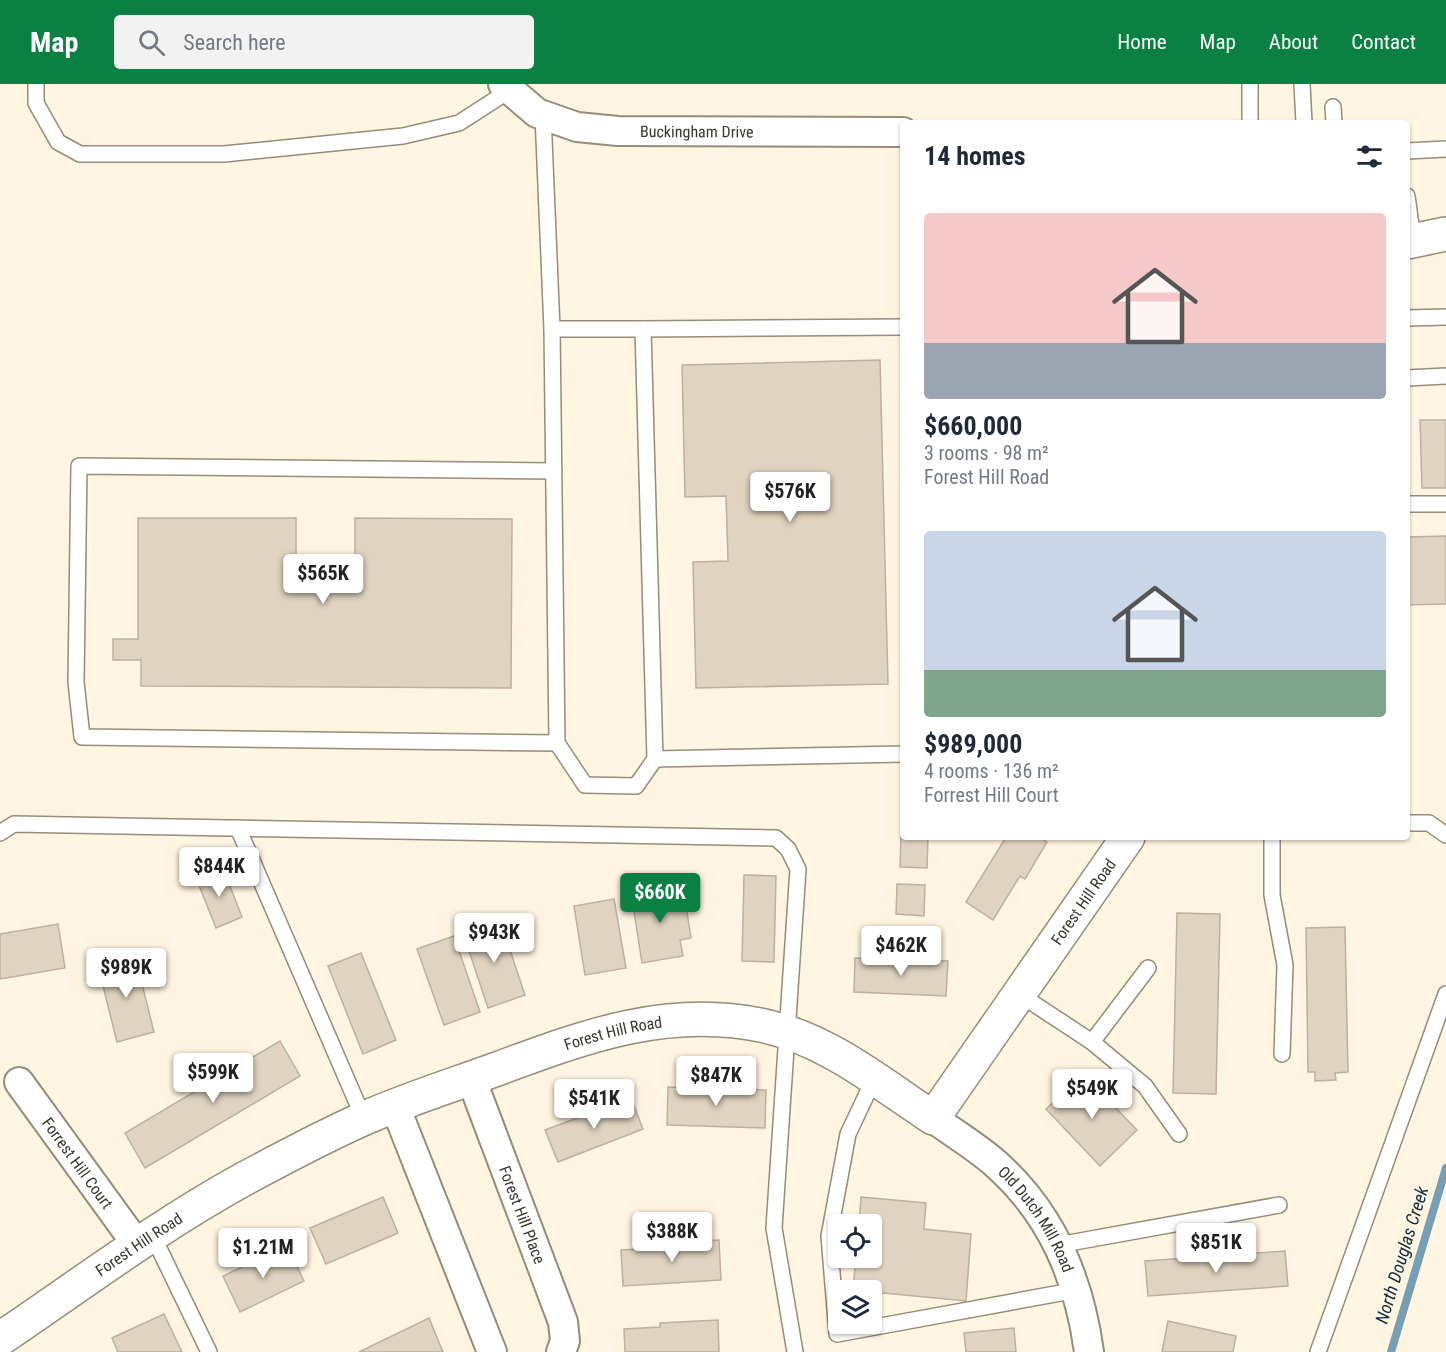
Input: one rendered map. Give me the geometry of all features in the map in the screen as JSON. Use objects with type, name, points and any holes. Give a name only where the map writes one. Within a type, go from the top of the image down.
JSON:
[{"type":"street","name":"Buckingham Drive","points":[[507,87],[537,113],[577,127],[618,131],[900,132]]},
{"type":"street","points":[[1410,241],[1446,234]]},
{"type":"street","name":"Forest Hill Road","points":[[0,1339],[145,1241],[243,1180],[364,1119],[566,1044],[638,1025],[682,1018],[720,1018],[767,1026],[839,1055],[933,1118],[1126,840]]},
{"type":"street","name":"Forest Hill Place","points":[[471,1078],[563,1322],[565,1341],[561,1352]]},
{"type":"street","name":"Forrest Hill Court","points":[[19,1082],[145,1241]]},
{"type":"street","points":[[395,1106],[492,1352]]},
{"type":"street","name":"Old Dutch Mill Road","points":[[933,1118],[994,1163],[1021,1188],[1046,1221],[1082,1304],[1089,1352]]},
{"type":"lane","points":[[36,84],[36,103],[58,142],[80,154],[224,154],[403,136],[459,123],[507,87]]},
{"type":"lane","points":[[1250,84],[1250,120]]},
{"type":"lane","points":[[1302,84],[1305,120]]},
{"type":"lane","points":[[543,115],[552,329],[557,743],[585,785],[636,786],[655,759],[643,329]]},
{"type":"lane","points":[[1410,151],[1446,149]]},
{"type":"lane","points":[[1410,318],[1446,317]]},
{"type":"lane","points":[[552,329],[900,327]]},
{"type":"lane","points":[[1410,378],[1446,376]]},
{"type":"lane","points":[[554,471],[79,466],[76,682],[82,737],[557,743]]},
{"type":"lane","points":[[1410,504],[1446,504]]},
{"type":"lane","points":[[655,759],[900,754]]},
{"type":"lane","points":[[1410,823],[1429,823],[1446,835]]},
{"type":"lane","points":[[0,833],[14,824],[776,838],[789,849],[798,869],[774,1228],[795,1352]]},
{"type":"lane","points":[[238,828],[364,1119]]},
{"type":"lane","points":[[1272,840],[1272,895],[1285,965],[1282,1054]]},
{"type":"lane","points":[[1092,1042],[1148,968]]},
{"type":"lane","points":[[1019,994],[1092,1042],[1145,1086],[1179,1134]]},
{"type":"lane","points":[[1318,1352],[1446,994]]},
{"type":"lane","points":[[874,1079],[848,1134],[829,1236],[837,1334],[1077,1290]]},
{"type":"lane","points":[[1058,1245],[1279,1205]]},
{"type":"lane","points":[[145,1241],[209,1352]]},
{"type":"building","points":[[880,360],[888,684],[696,688],[693,562],[728,561],[726,496],[685,497],[682,365]]},
{"type":"building","points":[[1420,420],[1446,420],[1446,488],[1422,488]]},
{"type":"building","points":[[138,518],[296,518],[296,558],[355,558],[355,518],[512,519],[511,688],[141,686],[141,660],[113,660],[113,639],[138,639]]},
{"type":"building","points":[[1446,536],[1446,604],[1410,605],[1410,537]]},
{"type":"building","points":[[901,840],[928,840],[927,868],[900,867]]},
{"type":"building","points":[[1004,840],[1044,840],[1047,842],[1025,879],[1020,876],[993,920],[966,902]]},
{"type":"building","points":[[223,868],[242,917],[216,928],[196,878]]},
{"type":"building","points":[[744,875],[776,876],[774,962],[742,961]]},
{"type":"building","points":[[897,884],[925,885],[924,916],[896,914]]},
{"type":"building","points":[[670,887],[672,902],[685,900],[691,938],[680,940],[683,956],[642,963],[631,893]]},
{"type":"building","points":[[614,899],[626,968],[585,975],[574,906]]},
{"type":"building","points":[[1177,913],[1220,914],[1216,1094],[1173,1093]]},
{"type":"building","points":[[500,920],[525,995],[488,1008],[463,933]]},
{"type":"building","points":[[58,924],[65,968],[0,979],[0,934]]},
{"type":"building","points":[[1345,927],[1348,1072],[1335,1073],[1336,1080],[1315,1081],[1315,1072],[1308,1072],[1306,928]]},
{"type":"building","points":[[454,936],[480,1012],[444,1025],[417,949]]},
{"type":"building","points":[[361,953],[396,1040],[363,1054],[328,966]]},
{"type":"building","points":[[135,956],[154,1032],[117,1042],[98,966]]},
{"type":"building","points":[[855,958],[948,961],[946,996],[854,992]]},
{"type":"building","points":[[280,1041],[300,1076],[145,1168],[125,1133]]},
{"type":"building","points":[[1083,1074],[1137,1130],[1100,1166],[1046,1109]]},
{"type":"building","points":[[704,1078],[719,1078],[718,1089],[766,1090],[765,1128],[667,1125],[668,1087],[703,1088]]},
{"type":"building","points":[[631,1098],[643,1129],[558,1162],[545,1130]]},
{"type":"building","points":[[383,1197],[398,1233],[326,1264],[310,1228]]},
{"type":"building","points":[[861,1197],[926,1203],[924,1229],[971,1234],[966,1301],[882,1293],[882,1280],[854,1280],[855,1268],[882,1268],[882,1214],[860,1214]]},
{"type":"building","points":[[719,1240],[721,1280],[623,1286],[621,1250],[655,1248],[654,1243]]},
{"type":"building","points":[[287,1246],[304,1281],[240,1312],[223,1276]]},
{"type":"building","points":[[1285,1251],[1288,1286],[1148,1296],[1145,1261]]},
{"type":"building","points":[[164,1314],[182,1352],[118,1352],[112,1338]]},
{"type":"building","points":[[429,1318],[443,1352],[359,1352]]},
{"type":"building","points":[[718,1320],[719,1352],[625,1352],[624,1329],[660,1327],[660,1323]]},
{"type":"building","points":[[1168,1321],[1236,1336],[1233,1352],[1162,1352]]},
{"type":"building","points":[[1014,1328],[1016,1352],[966,1352],[964,1333]]},
{"type":"waterway","name":"North Douglas Creek","points":[[1391,1352],[1446,1168]]}]
